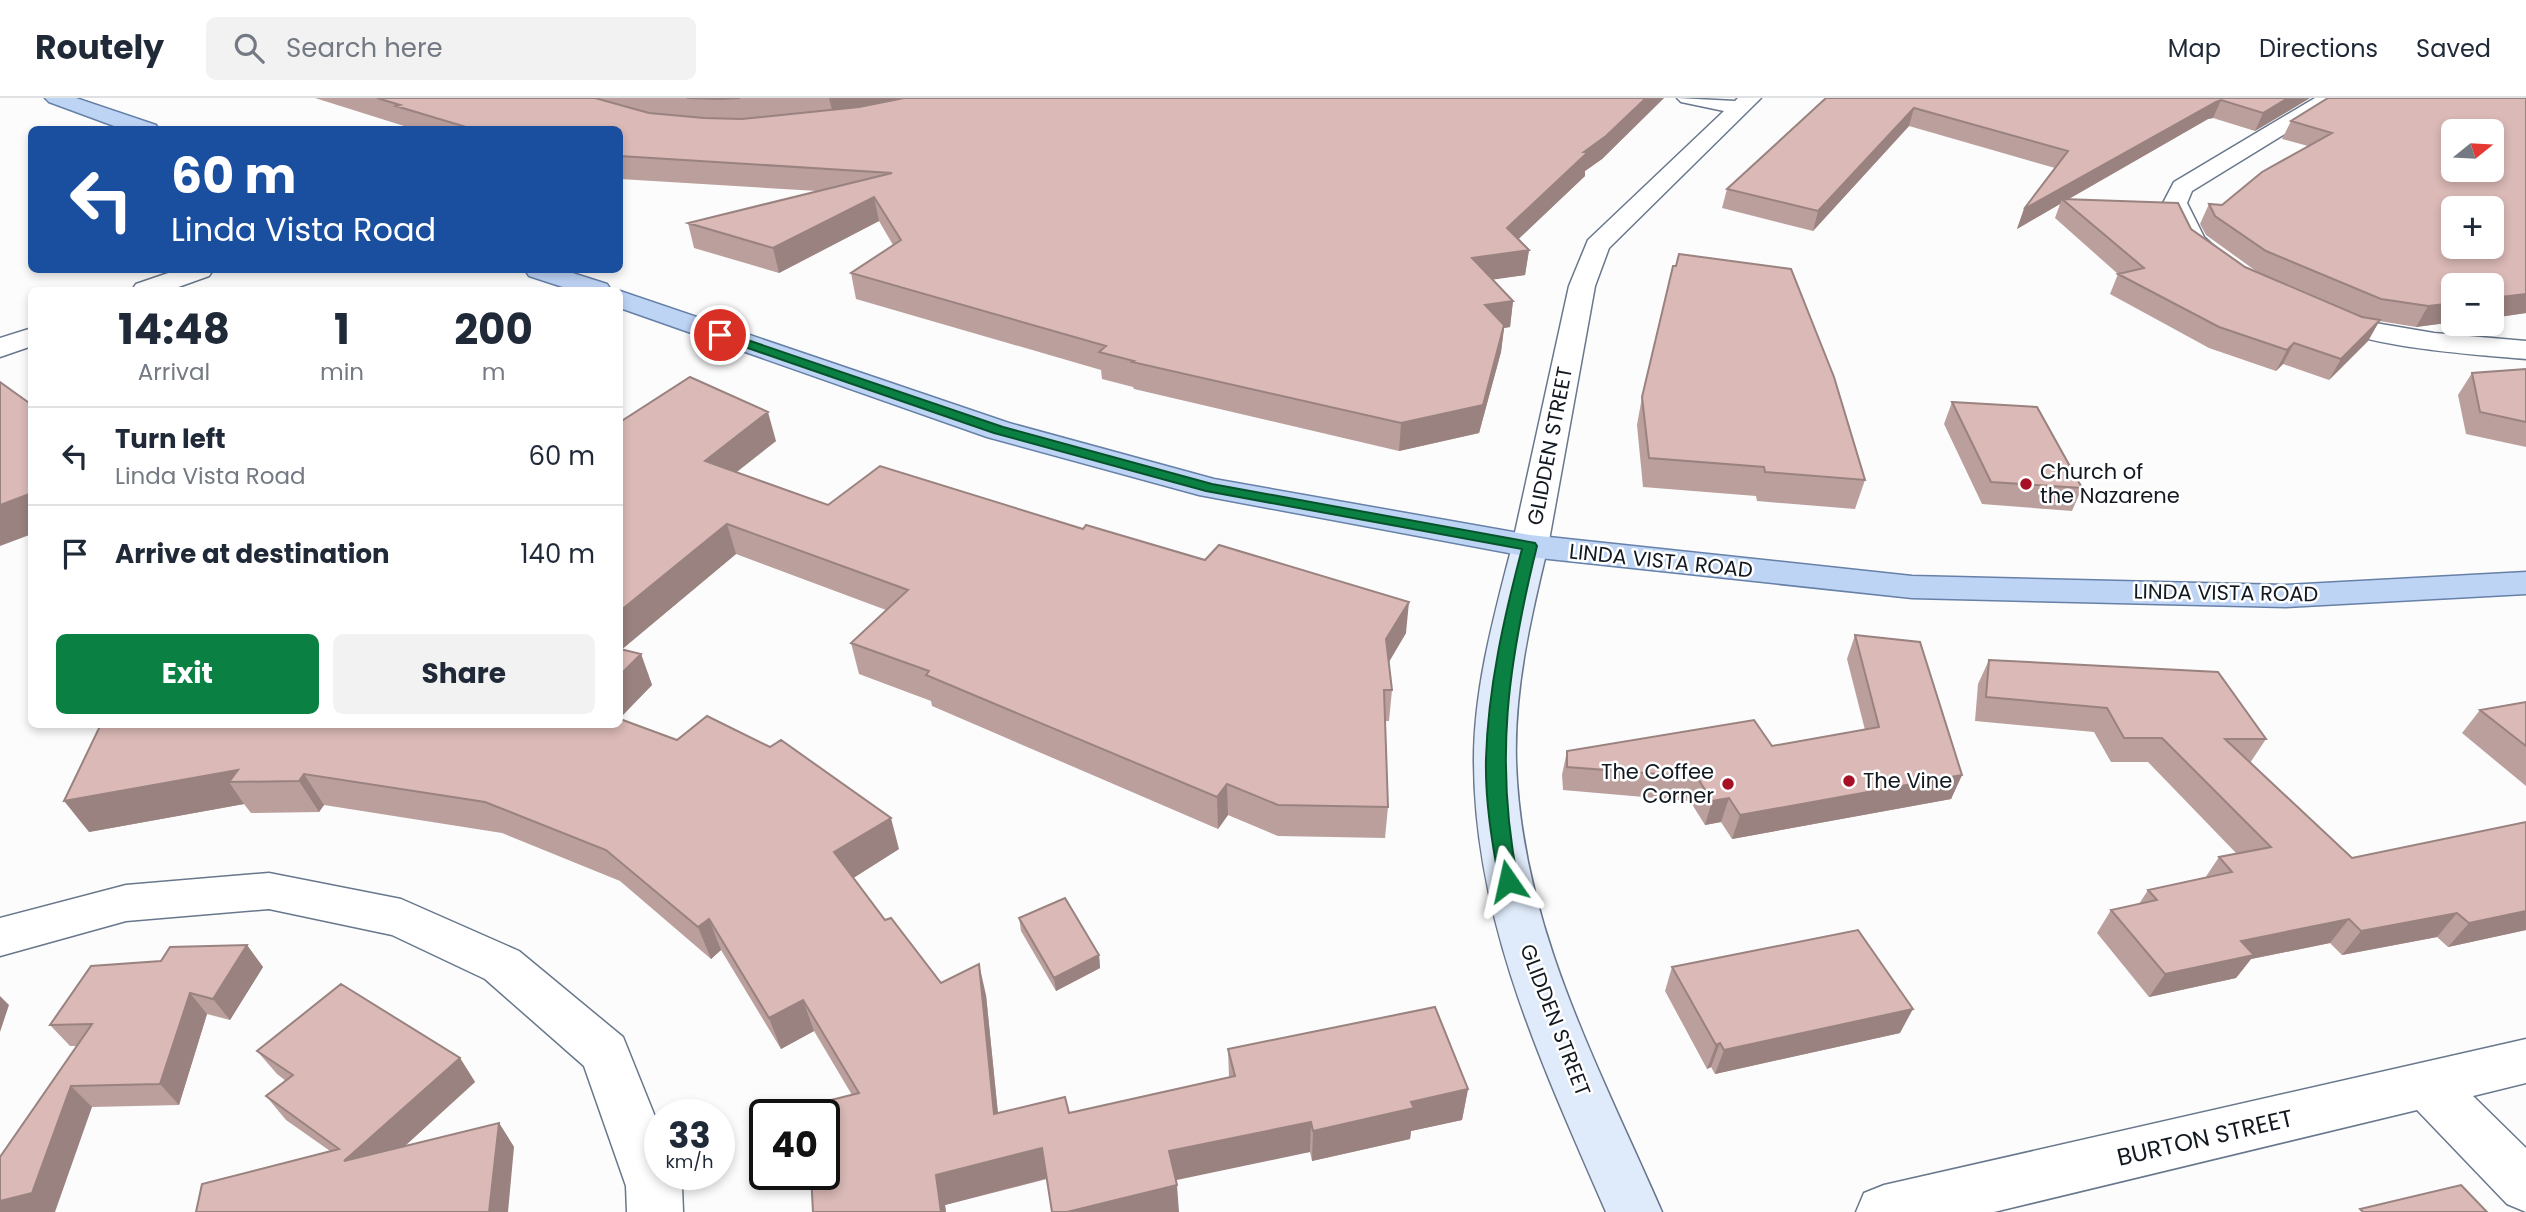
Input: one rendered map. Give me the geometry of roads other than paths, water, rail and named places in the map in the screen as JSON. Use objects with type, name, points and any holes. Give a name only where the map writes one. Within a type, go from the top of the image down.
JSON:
[{"type":"main road","points":[[56,98],[136,126]]},
{"type":"main road","points":[[547,273],[588,287]]},
{"type":"main road","name":"LINDA VISTA ROAD","points":[[623,300],[998,430],[1211,488],[1530,546],[1912,587],[2286,596],[2526,583]]},
{"type":"street","points":[[1688,98],[1745,103]]},
{"type":"street","points":[[2225,264],[2193,241],[2175,203],[2182,187],[2330,98]]},
{"type":"street","name":"GLIDDEN STREET","points":[[1634,1212],[1572,1072],[1538,985],[1513,901],[1501,841],[1495,760],[1502,679],[1582,286],[1597,245],[1745,103]]},
{"type":"street","points":[[154,287],[192,273]]},
{"type":"street","points":[[2298,301],[2362,329],[2434,342],[2526,350]]},
{"type":"street","points":[[0,348],[28,338]]},
{"type":"street","points":[[0,937],[125,903],[269,891],[401,918],[502,965],[605,1053],[654,1186],[655,1212]]},
{"type":"street","name":"BURTON STREET","points":[[1884,1212],[2526,1061]]},
{"type":"street","points":[[2428,1086],[2526,1186]]},
{"type":"place","name":"Church of the Nazarene","points":[[2026,484]]},
{"type":"place","name":"The Vine","points":[[1849,781]]},
{"type":"place","name":"The Coffee Corner","points":[[1728,784]]}]
